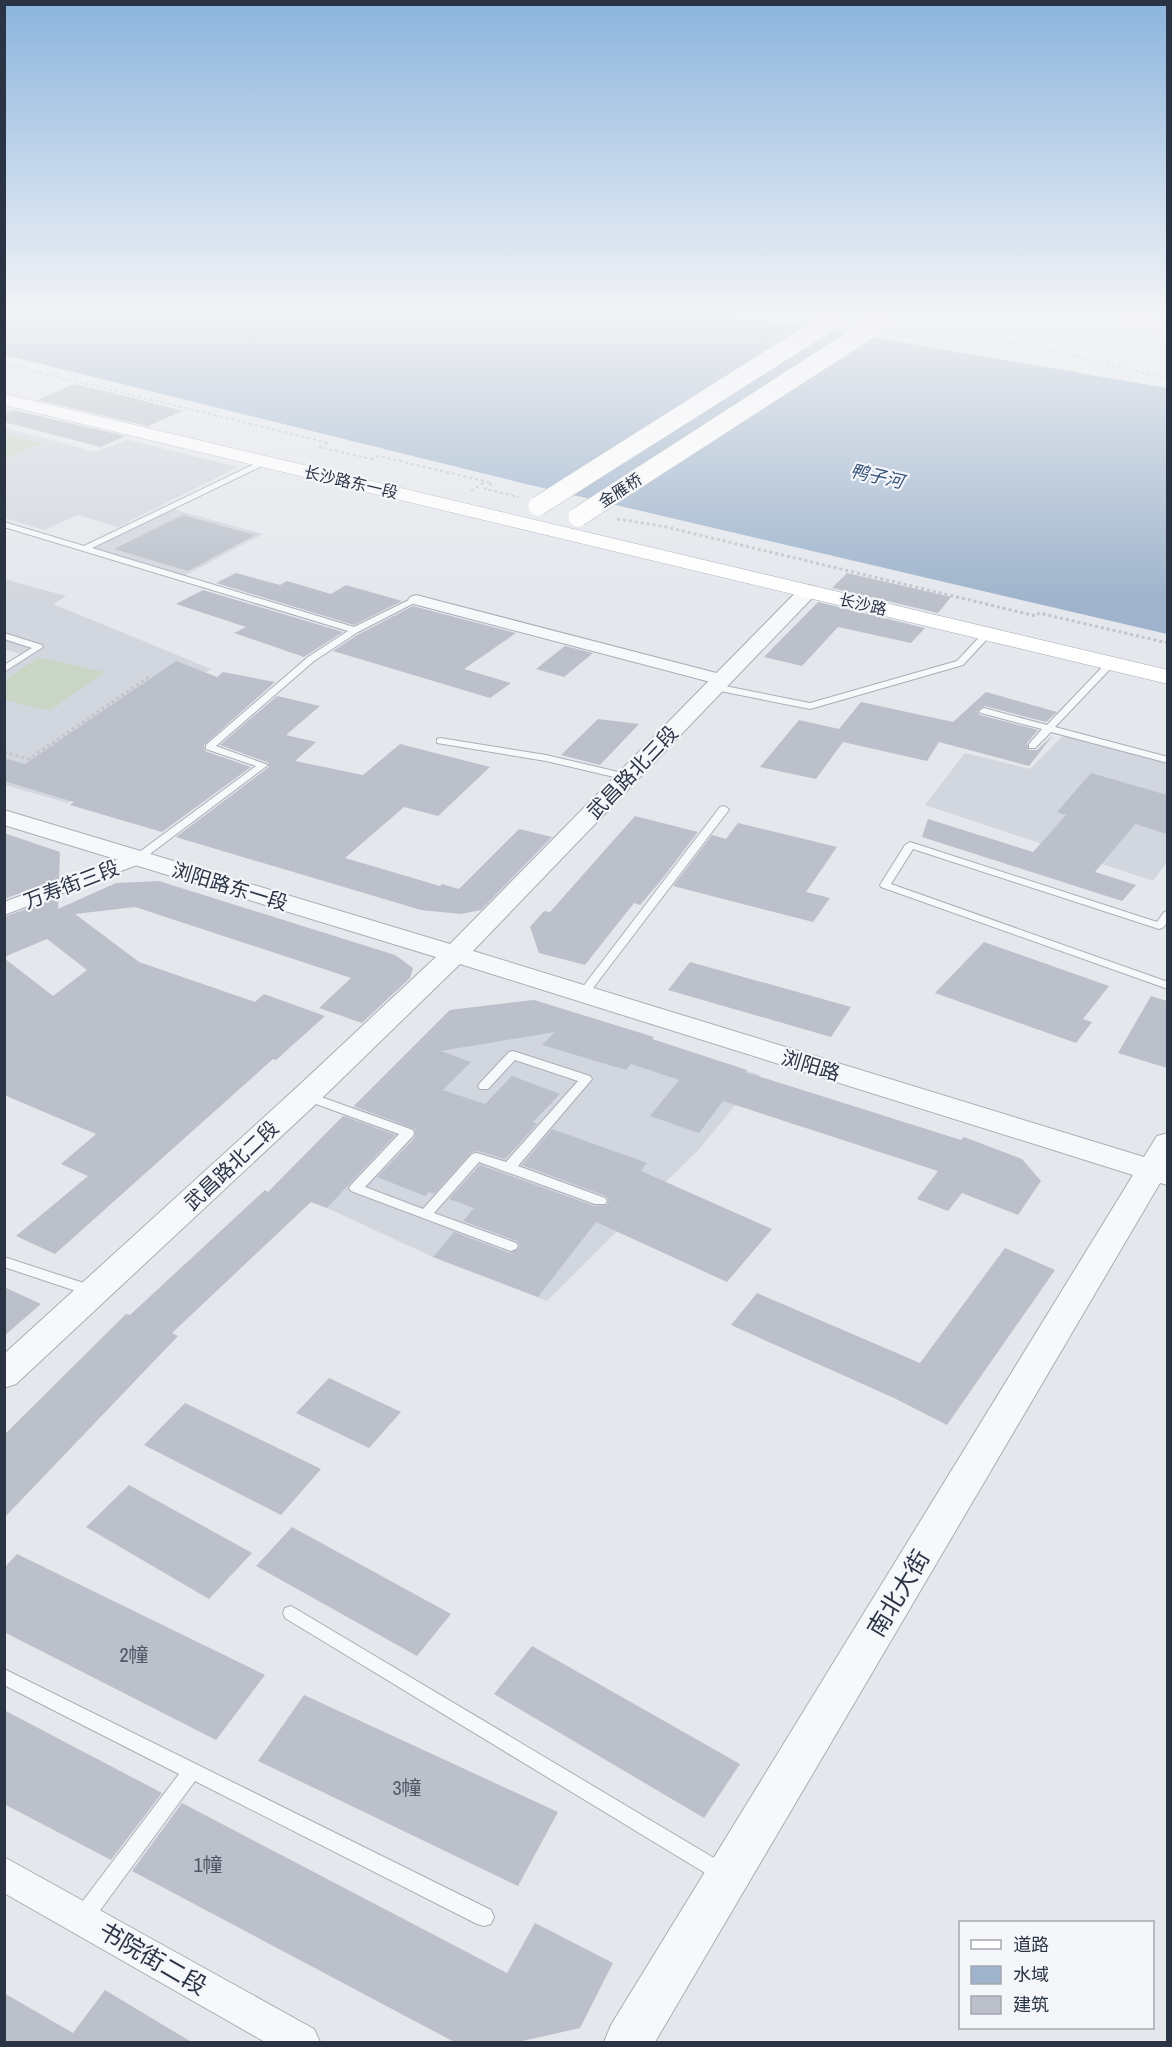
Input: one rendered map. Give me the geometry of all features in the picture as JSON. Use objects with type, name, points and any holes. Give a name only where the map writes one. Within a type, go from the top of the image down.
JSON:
[{"type":"main road","name":"长沙路东一段","points":[[44,409],[558,530]]},
{"type":"main road","name":"金雁桥","points":[[514,521],[692,409]]},
{"type":"main road","name":"金雁桥","points":[[558,530],[753,409]]},
{"type":"main road","name":"长沙路","points":[[558,530],[1167,677]]},
{"type":"street","name":"武昌路北三段","points":[[455,954],[808,591]]},
{"type":"street","points":[[416,600],[718,684]]},
{"type":"street","name":"浏阳路东一段","points":[[4,817],[455,954]]},
{"type":"street","name":"万寿街三段","points":[[4,909],[138,858]]},
{"type":"street","name":"浏阳路","points":[[455,954],[1162,1163]]},
{"type":"street","name":"武昌路北二段","points":[[4,1374],[306,1096],[455,954]]},
{"type":"street","name":"南北大街","points":[[628,2043],[1162,1163]]},
{"type":"street","name":"书院街二段","points":[[4,1874],[301,2043]]},
{"type":"lane","points":[[86,549],[265,461]]},
{"type":"lane","points":[[4,524],[355,630]]},
{"type":"lane","points":[[138,858],[263,765],[209,747],[311,659],[355,630],[416,600]]},
{"type":"lane","points":[[718,684],[810,706],[960,663],[987,634]]},
{"type":"lane","points":[[4,636],[39,647],[4,669]]},
{"type":"lane","points":[[1032,746],[1110,664]]},
{"type":"lane","points":[[984,711],[1167,760]]},
{"type":"lane","points":[[440,741],[546,758],[627,777]]},
{"type":"lane","points":[[584,994],[724,809]]},
{"type":"lane","points":[[1167,914],[1159,926],[910,845],[885,885],[1167,986]]},
{"type":"lane","points":[[484,1086],[513,1055],[586,1079],[508,1168]]},
{"type":"lane","points":[[306,1096],[408,1133],[356,1188],[511,1246]]},
{"type":"lane","points":[[426,1215],[477,1157],[600,1201]]},
{"type":"lane","points":[[4,1262],[95,1292]]},
{"type":"lane","points":[[291,1613],[728,1877]]},
{"type":"lane","points":[[4,1676],[484,1917]]},
{"type":"lane","points":[[82,1918],[192,1772]]},
{"type":"path","points":[[4,752],[29,759],[150,676]]},
{"type":"shaded area","points":[[6,428],[95,452],[128,440],[238,467],[118,527],[78,515],[44,530],[5,518]]},
{"type":"shaded area","points":[[173,509],[263,534],[184,576],[94,548]]},
{"type":"shaded area","points":[[4,579],[66,596],[53,604],[211,669],[65,769],[100,780],[68,803],[5,785],[5,664],[20,654],[5,649]]},
{"type":"shaded area","points":[[1064,735],[1167,763],[1167,862],[1153,881],[925,805],[965,753],[1030,769]]},
{"type":"shaded area","points":[[534,1000],[760,1075],[701,1147],[547,1301],[433,1257],[327,1208],[273,1187],[450,1010]]},
{"type":"green space","points":[[5,435],[41,443],[5,459]]},
{"type":"green space","points":[[38,657],[104,672],[50,711],[5,700],[5,680]]},
{"type":"water","name":"鸭子河","points":[[221,409],[1167,409],[1167,634],[526,484]]},
{"type":"building","points":[[73,409],[173,409],[182,411],[148,426]]},
{"type":"building","points":[[13,410],[125,436],[101,447],[4,422],[4,413]]},
{"type":"building","points":[[183,515],[255,535],[188,571],[114,549]]},
{"type":"building","points":[[236,573],[280,585],[287,581],[331,594],[346,585],[402,601],[354,625],[216,583]]},
{"type":"building","points":[[847,573],[951,597],[938,613],[832,588]]},
{"type":"building","points":[[203,590],[343,632],[304,657],[234,633],[246,627],[176,604]]},
{"type":"building","points":[[818,602],[925,628],[911,643],[838,627],[802,666],[764,657]]},
{"type":"building","points":[[413,606],[516,633],[464,669],[511,683],[490,698],[333,651],[359,634]]},
{"type":"building","points":[[565,646],[593,653],[564,677],[536,669]]},
{"type":"building","points":[[176,661],[217,677],[223,672],[275,682],[204,745],[205,751],[251,767],[162,832],[70,805],[74,802],[4,781],[4,758],[25,764]]},
{"type":"building","points":[[986,692],[1057,712],[1046,722],[985,706],[977,711],[980,715],[1038,730],[1027,743],[1029,750],[1037,750],[1053,735],[1029,766],[939,742],[927,761],[843,742],[816,779],[760,767],[799,720],[839,729],[861,702],[953,722]]},
{"type":"building","points":[[277,696],[320,706],[286,735],[316,742],[295,761],[363,775],[400,744],[490,767],[438,816],[404,807],[345,858],[440,886],[442,884],[459,889],[519,829],[552,837],[481,910],[461,914],[421,910],[176,837],[269,767],[269,763],[220,745]]},
{"type":"building","points":[[598,719],[639,724],[600,765],[561,755]]},
{"type":"building","points":[[1091,773],[1167,795],[1167,834],[1135,824],[1095,872],[1136,885],[1122,901],[922,837],[928,819],[1033,852],[1066,815],[1057,812]]},
{"type":"building","points":[[635,816],[698,832],[659,883],[640,905],[634,903],[585,965],[539,953],[530,927],[544,911],[550,912]]},
{"type":"building","points":[[738,823],[837,847],[806,892],[830,898],[813,922],[673,886],[712,835],[726,839]]},
{"type":"building","points":[[4,833],[60,852],[59,879],[4,899]]},
{"type":"building","points":[[159,881],[395,955],[413,968],[410,978],[362,1023],[319,1008],[351,978],[135,907],[75,914],[139,962],[255,1002],[264,994],[325,1016],[276,1060],[273,1059],[55,1254],[16,1236],[88,1176],[61,1164],[96,1134],[4,1095],[4,958],[53,996],[87,970],[47,939],[4,957],[4,917],[59,897],[58,909],[116,883]]},
{"type":"building","points":[[984,942],[1109,986],[1083,1019],[1092,1022],[1076,1043],[935,993]]},
{"type":"building","points":[[690,962],[851,1007],[831,1037],[668,990]]},
{"type":"building","points":[[1151,996],[1167,1001],[1167,1068],[1118,1053]]},
{"type":"building","points":[[534,1000],[654,1037],[652,1039],[747,1070],[745,1072],[961,1140],[964,1137],[1022,1159],[1041,1181],[1018,1215],[962,1193],[948,1211],[917,1199],[938,1171],[723,1101],[699,1133],[650,1116],[679,1080],[631,1064],[626,1070],[542,1045],[555,1032],[441,1051],[471,1062],[443,1090],[485,1104],[512,1076],[560,1094],[533,1122],[537,1124],[505,1159],[478,1151],[472,1152],[434,1194],[429,1192],[425,1196],[377,1177],[415,1138],[415,1129],[354,1106],[450,1010]]},
{"type":"building","points":[[343,1116],[395,1135],[327,1208],[311,1202],[172,1333],[178,1336],[4,1518],[4,1435],[126,1314],[130,1315],[265,1190],[268,1192]]},
{"type":"building","points":[[552,1129],[647,1163],[641,1171],[772,1229],[727,1282],[596,1222],[538,1297],[433,1257],[454,1232],[510,1253],[520,1247],[517,1241],[463,1221],[474,1208],[449,1199],[480,1165],[594,1206],[607,1205],[609,1200],[606,1196],[522,1165]]},
{"type":"building","points":[[1005,1248],[1055,1270],[947,1425],[894,1398],[731,1325],[757,1293],[920,1363]]},
{"type":"building","points":[[4,1287],[41,1304],[4,1336]]},
{"type":"building","points":[[329,1378],[401,1412],[369,1448],[296,1413]]},
{"type":"building","points":[[185,1403],[321,1469],[281,1515],[144,1445]]},
{"type":"building","points":[[129,1485],[252,1553],[209,1599],[86,1527]]},
{"type":"building","points":[[292,1527],[451,1614],[417,1656],[256,1566]]},
{"type":"building","points":[[17,1554],[265,1675],[216,1740],[4,1632],[4,1568]]},
{"type":"building","points":[[532,1646],[740,1764],[704,1818],[494,1694]]},
{"type":"building","points":[[304,1695],[558,1812],[518,1886],[258,1761]]},
{"type":"building","points":[[4,1710],[162,1793],[111,1860],[4,1804]]},
{"type":"building","points":[[182,1803],[507,1973],[535,1923],[613,1963],[580,2028],[514,2043],[456,2043],[132,1871]]},
{"type":"building","points":[[105,1990],[193,2043],[4,2043],[4,1993],[73,2033]]}]
